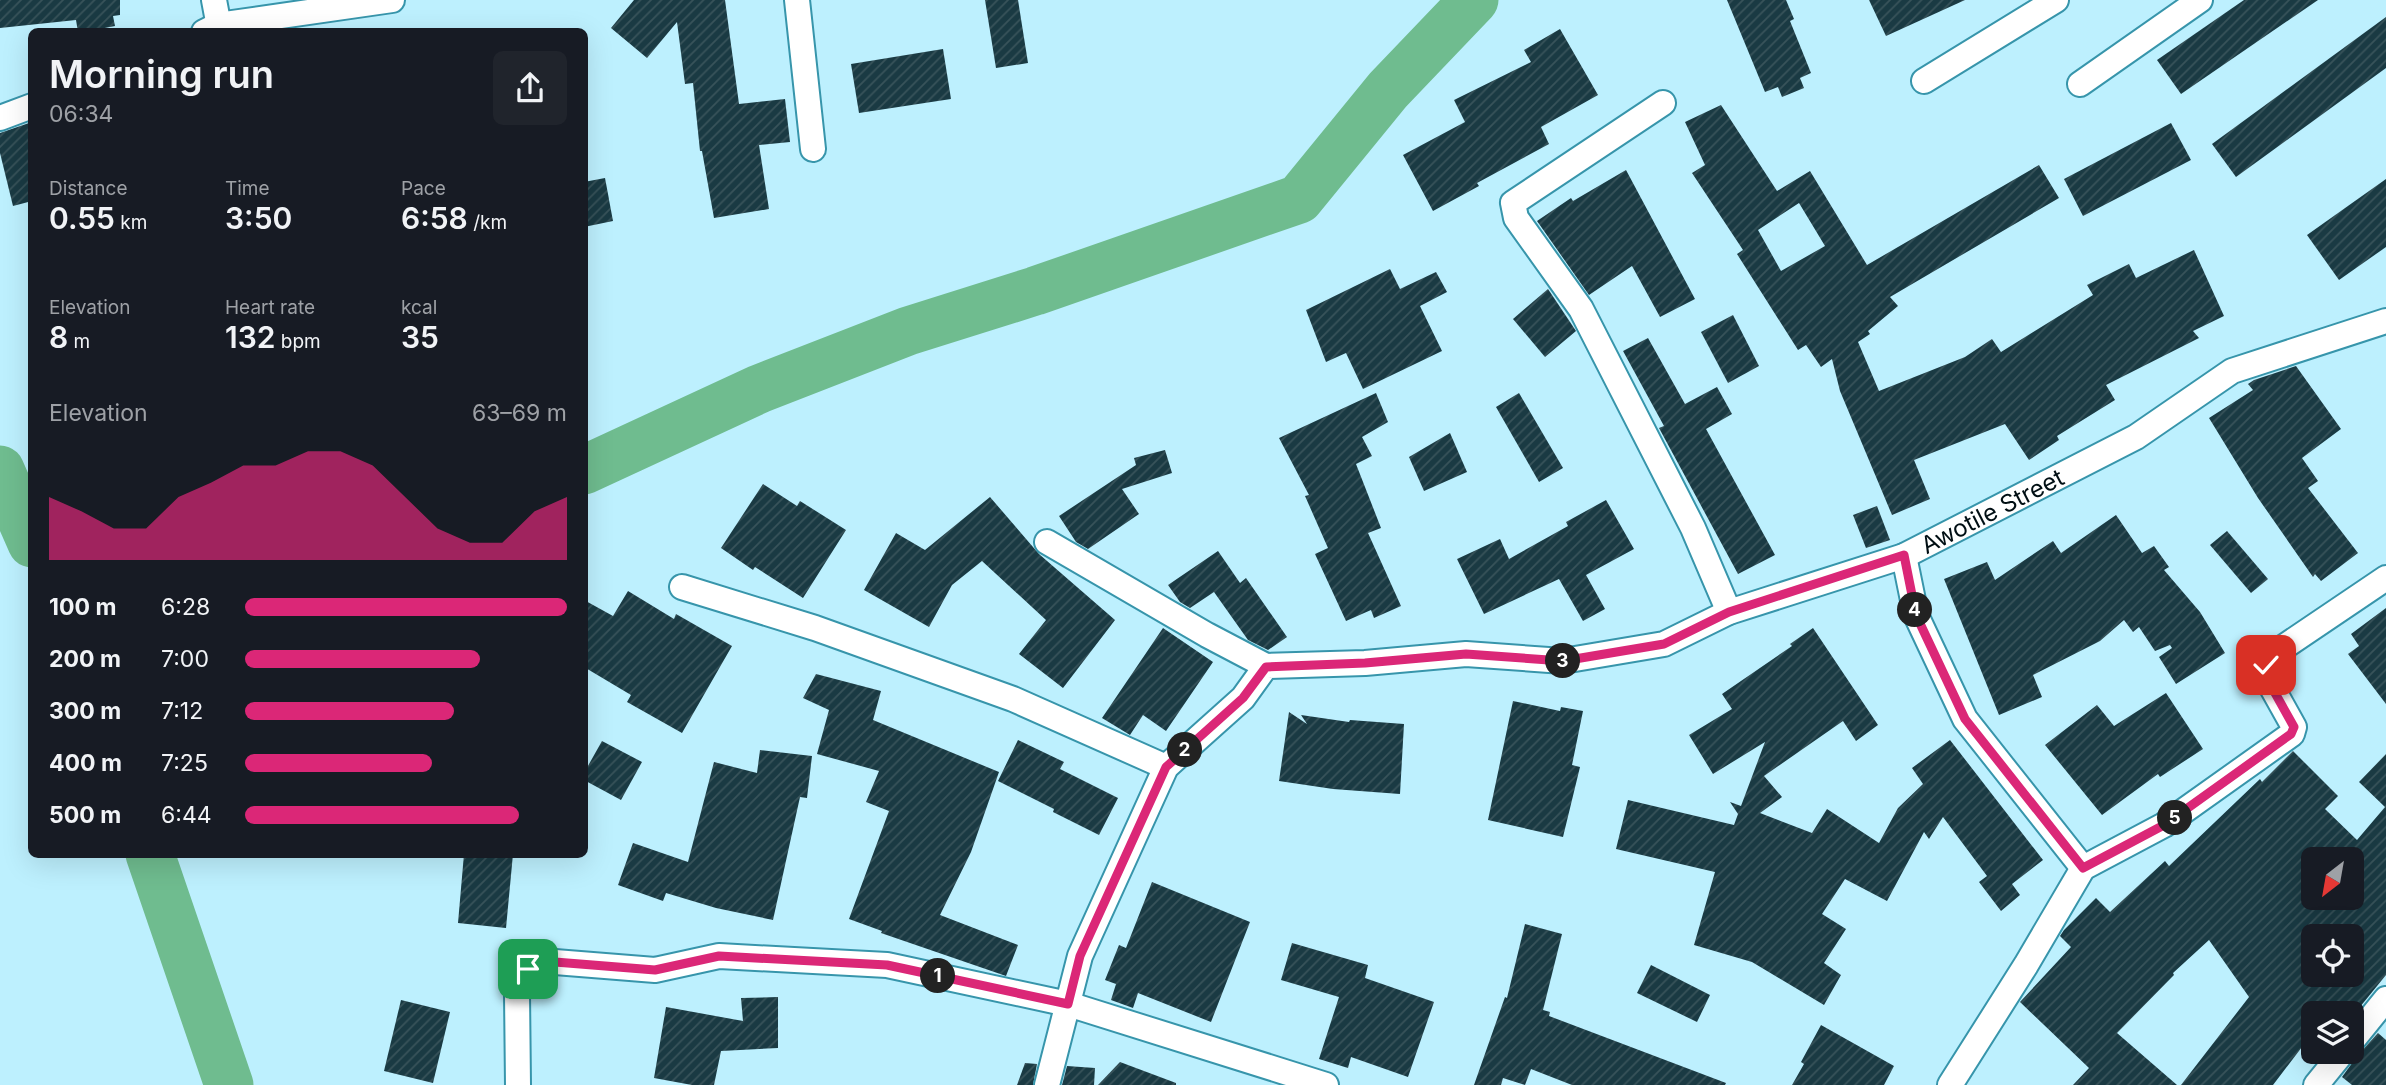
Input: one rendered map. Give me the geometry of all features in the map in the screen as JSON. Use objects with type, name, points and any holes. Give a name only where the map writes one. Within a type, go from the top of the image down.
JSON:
[{"type":"street","points":[[214,0],[214,28]]},
{"type":"street","points":[[220,28],[392,0]]},
{"type":"street","points":[[797,0],[813,149]]},
{"type":"street","points":[[1924,81],[2056,0]]},
{"type":"street","points":[[2080,84],[2200,0]]},
{"type":"street","points":[[1663,103],[1513,203],[1516,218],[1581,309],[1693,528],[1729,612]]},
{"type":"street","points":[[0,118],[28,108]]},
{"type":"street","name":"Awotile Street","points":[[1266,667],[1365,663],[1466,654],[1563,661],[1664,644],[1729,612],[1904,555],[2136,437],[2232,370],[2386,321]]},
{"type":"street","points":[[1047,542],[1266,667],[1243,698],[1166,767],[1080,956],[1047,1085]]},
{"type":"street","points":[[1904,555],[1916,615],[1965,719],[2083,868]]},
{"type":"street","points":[[1950,1085],[2083,868],[2164,825],[2291,734],[2294,727],[2265,675],[2266,665],[2272,655],[2386,579]]},
{"type":"street","points":[[682,587],[815,628],[1013,699],[1166,767]]},
{"type":"street","points":[[519,1085],[517,994],[528,969],[555,962],[655,970],[719,956],[887,965],[1068,1004],[1326,1085]]},
{"type":"street","points":[[2364,1026],[2386,999]]},
{"type":"street","points":[[2316,1085],[2333,1064]]},
{"type":"building","points":[[0,0],[120,0],[120,15],[113,16],[115,26],[77,28],[76,20],[0,28]]},
{"type":"building","points":[[634,0],[725,0],[739,104],[785,99],[790,142],[759,145],[769,209],[714,218],[700,151],[693,83],[685,84],[677,22],[647,58],[611,28]]},
{"type":"building","points":[[985,0],[1018,0],[1028,63],[996,68]]},
{"type":"building","points":[[1727,0],[1786,0],[1794,19],[1790,21],[1811,73],[1800,78],[1804,88],[1782,97],[1778,87],[1765,92]]},
{"type":"building","points":[[1869,0],[1965,0],[1886,36]]},
{"type":"building","points":[[2244,0],[2318,0],[2181,94],[2157,60]]},
{"type":"building","points":[[2386,17],[2386,68],[2236,177],[2212,144]]},
{"type":"building","points":[[1560,29],[1598,95],[1541,127],[1549,144],[1477,183],[1479,186],[1433,211],[1403,155],[1465,122],[1454,100],[1531,62],[1524,50]]},
{"type":"building","points":[[943,49],[951,99],[859,113],[851,64]]},
{"type":"building","points":[[1721,105],[1777,191],[1810,171],[1867,265],[2039,165],[2059,198],[1890,297],[1898,306],[1858,342],[1879,391],[1965,357],[1992,339],[2001,352],[2093,295],[2087,285],[2129,264],[2136,278],[2194,250],[2224,316],[2193,331],[2199,338],[2106,385],[2115,400],[2057,436],[2059,440],[2029,460],[2005,424],[1914,460],[1930,499],[1892,515],[1840,391],[1832,359],[1821,367],[1806,345],[1798,350],[1737,254],[1743,250],[1692,173],[1705,165],[1685,122]],"holes":[[[1799,203],[1825,246],[1781,271],[1758,230]]]},
{"type":"building","points":[[28,123],[28,202],[13,206],[0,153],[0,133]]},
{"type":"building","points":[[2171,123],[2191,160],[2083,216],[2064,179]]},
{"type":"building","points":[[1626,170],[1695,299],[1660,317],[1632,266],[1589,295],[1537,221],[1571,198],[1573,201]]},
{"type":"building","points":[[605,178],[613,221],[588,226],[588,181]]},
{"type":"building","points":[[2386,179],[2386,247],[2339,280],[2307,235]]},
{"type":"building","points":[[1390,269],[1400,289],[1436,272],[1447,292],[1420,306],[1442,351],[1363,389],[1346,353],[1326,362],[1306,310]]},
{"type":"building","points":[[1548,289],[1576,331],[1545,357],[1513,319]]},
{"type":"building","points":[[1733,315],[1759,366],[1728,383],[1701,332]]},
{"type":"building","points":[[1648,338],[1685,404],[1717,387],[1732,414],[1706,429],[1775,555],[1738,574],[1659,428],[1664,426],[1623,351]]},
{"type":"building","points":[[2296,366],[2341,429],[2302,458],[2318,481],[2308,488],[2358,553],[2321,581],[2315,574],[2313,577],[2258,498],[2209,418],[2253,390],[2248,384],[2254,380]]},
{"type":"building","points":[[1376,393],[1388,422],[1362,437],[1372,456],[1356,464],[1381,528],[1368,533],[1401,606],[1374,618],[1371,610],[1346,621],[1315,554],[1328,548],[1305,496],[1309,495],[1279,438]]},
{"type":"building","points":[[1519,393],[1563,468],[1539,482],[1496,407]]},
{"type":"building","points":[[1450,433],[1467,472],[1424,491],[1409,457]]},
{"type":"building","points":[[1165,450],[1172,473],[1122,489],[1139,514],[1088,549],[1076,542],[1059,516],[1136,465],[1134,458]]},
{"type":"building","points":[[763,484],[797,506],[800,501],[846,530],[803,598],[755,567],[753,570],[721,548]]},
{"type":"building","points":[[990,497],[1039,554],[1115,620],[1063,688],[1019,654],[1046,620],[982,561],[952,585],[929,627],[864,590],[896,533],[925,550]]},
{"type":"building","points":[[1606,500],[1634,549],[1586,575],[1605,609],[1583,621],[1559,579],[1484,614],[1457,559],[1500,539],[1509,559],[1568,526],[1566,522]]},
{"type":"building","points":[[1877,506],[1890,540],[1866,548],[1853,515]]},
{"type":"building","points":[[2116,515],[2142,553],[2154,546],[2169,567],[2164,570],[2200,612],[2225,653],[2176,684],[2159,657],[2172,648],[2170,645],[2155,651],[2139,627],[2133,632],[2124,620],[2100,641],[2033,675],[2042,697],[1999,715],[1944,579],[1987,562],[1995,580],[2053,541],[2061,553]]},
{"type":"building","points":[[2227,531],[2268,579],[2251,593],[2210,545]]},
{"type":"building","points":[[1218,551],[1240,583],[1246,578],[1287,637],[1268,650],[1248,640],[1214,592],[1190,608],[1180,602],[1168,585]]},
{"type":"building","points":[[628,591],[674,619],[676,614],[732,646],[682,733],[627,702],[631,695],[588,669],[588,602],[613,616]]},
{"type":"building","points":[[2386,608],[2386,704],[2348,654],[2359,646],[2351,634]]},
{"type":"building","points":[[1163,628],[1213,662],[1166,731],[1143,715],[1130,735],[1102,718]]},
{"type":"building","points":[[1813,628],[1878,725],[1856,741],[1843,721],[1764,776],[1782,797],[1760,813],[1812,833],[1827,809],[1879,843],[1898,808],[1923,784],[1912,768],[1950,740],[2043,860],[2012,884],[2020,895],[2001,911],[1979,882],[1987,876],[1943,817],[1929,839],[1924,832],[1887,901],[1845,879],[1822,914],[1846,929],[1824,963],[1841,975],[1824,1005],[1752,962],[1694,945],[1715,872],[1616,849],[1628,800],[1734,825],[1738,814],[1730,802],[1741,806],[1765,742],[1713,774],[1689,735],[1732,709],[1722,694],[1792,646],[1790,644]]},
{"type":"building","points":[[816,674],[881,691],[873,720],[999,772],[971,852],[940,915],[1018,945],[1006,976],[881,933],[882,931],[849,919],[889,811],[866,802],[879,771],[817,754],[829,710],[803,698]]},
{"type":"building","points":[[2166,693],[2203,749],[2160,777],[2158,774],[2102,815],[2045,745],[2097,705],[2114,726]]},
{"type":"building","points":[[1513,701],[1560,711],[1561,707],[1583,711],[1572,765],[1580,767],[1563,837],[1488,820]]},
{"type":"building","points":[[1289,712],[1307,724],[1301,715],[1349,722],[1404,724],[1400,794],[1333,789],[1279,781]]},
{"type":"building","points":[[1018,740],[1064,762],[1060,769],[1118,798],[1099,835],[998,781]]},
{"type":"building","points":[[602,741],[642,762],[621,800],[588,782],[588,766]]},
{"type":"building","points":[[760,750],[812,756],[807,798],[800,797],[773,920],[716,908],[666,893],[663,901],[618,885],[633,843],[688,862],[714,762],[757,773]]},
{"type":"building","points":[[2293,751],[2338,796],[2325,809],[2357,840],[2385,807],[2359,782],[2386,754],[2386,975],[2364,1002],[2301,1001],[2301,1048],[2273,1085],[2181,1085],[2249,997],[2209,940],[2173,973],[2117,1033],[2177,1085],[2073,1085],[2089,1068],[2020,1002],[2071,947],[2060,936],[2096,898],[2110,912],[2165,861],[2169,866],[2260,779],[2262,782]]},
{"type":"building","points":[[464,858],[513,858],[506,928],[458,923]]},
{"type":"building","points":[[1152,882],[1250,922],[1211,1022],[1138,993],[1133,1008],[1111,1000],[1116,984],[1105,980],[1119,945],[1126,948]]},
{"type":"building","points":[[1525,924],[1562,934],[1543,1010],[1550,1012],[1549,1016],[1726,1083],[1725,1085],[1572,1085],[1531,1069],[1525,1085],[1503,1078],[1501,1085],[1474,1085],[1505,997],[1507,998]]},
{"type":"building","points":[[1292,943],[1368,965],[1365,978],[1434,1002],[1408,1077],[1351,1057],[1348,1068],[1319,1059],[1339,997],[1281,980]]},
{"type":"building","points":[[1651,965],[1710,995],[1697,1022],[1637,993]]},
{"type":"building","points":[[778,997],[778,1048],[721,1051],[714,1085],[692,1085],[654,1078],[666,1007],[743,1021],[741,998]]},
{"type":"building","points":[[401,1000],[450,1012],[433,1083],[384,1071]]},
{"type":"building","points":[[1821,1025],[1894,1066],[1884,1085],[1792,1085]]},
{"type":"building","points":[[2378,1033],[2386,1040],[2386,1085],[2352,1085],[2342,1077],[2351,1064],[2364,1064],[2364,1048]]},
{"type":"building","points":[[1120,1062],[1176,1083],[1176,1085],[1098,1085]]},
{"type":"building","points":[[1025,1063],[1037,1064],[1033,1085],[1017,1085]]},
{"type":"building","points":[[1067,1066],[1095,1068],[1094,1085],[1062,1085]]},
{"type":"waterway","points":[[588,468],[759,389],[908,331],[1035,291],[1299,199],[1388,90],[1474,0]]},
{"type":"waterway","points":[[0,470],[28,534]]},
{"type":"waterway","points":[[151,858],[229,1085]]},
{"type":"route","points":[[528,969],[555,962],[655,970],[719,956],[887,965],[1068,1004],[1080,956],[1166,767],[1243,698],[1266,667],[1365,663],[1466,654],[1563,661],[1664,644],[1729,612],[1904,555],[1916,615],[1965,719],[2083,868],[2164,825],[2291,734],[2294,727],[2265,675],[2266,665]]}]
